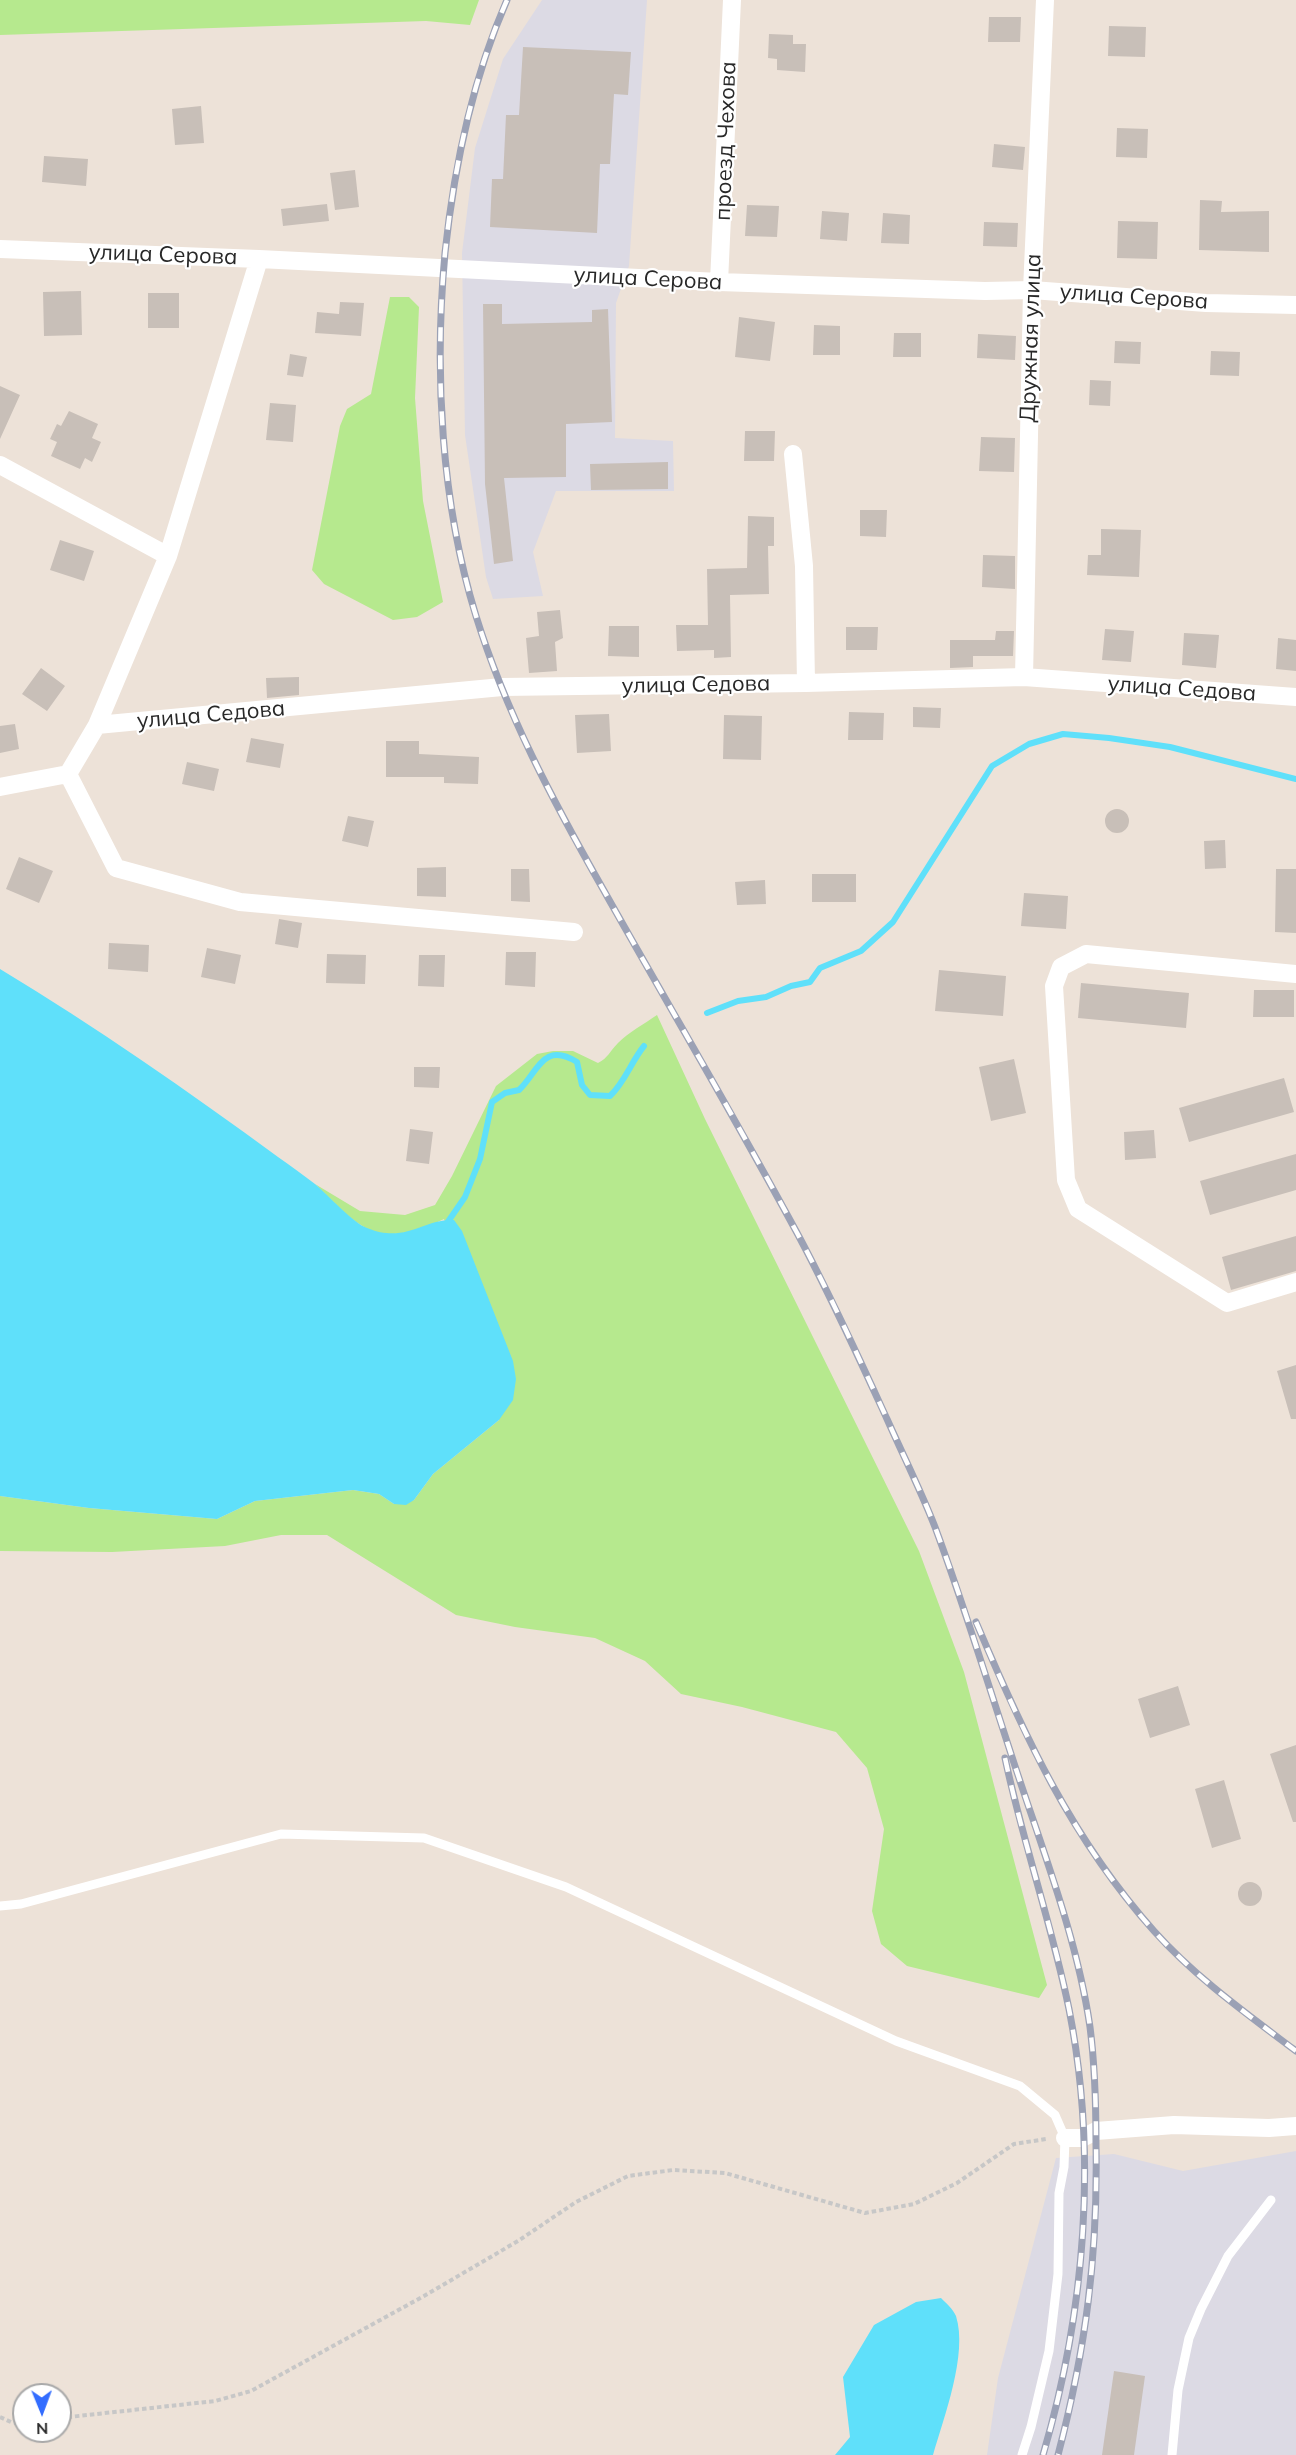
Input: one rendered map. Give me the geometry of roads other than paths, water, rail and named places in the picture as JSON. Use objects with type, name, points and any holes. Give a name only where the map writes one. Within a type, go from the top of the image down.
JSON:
[{"type":"street","name":"проезд Чехова","points":[[719,282],[732,0]]},
{"type":"street","name":"Дружная улица","points":[[1024,677],[1032,290],[1045,0]]},
{"type":"street","name":"улица Серова","points":[[0,249],[259,259],[719,282],[985,291],[1032,290],[1206,303],[1296,305]]},
{"type":"street","points":[[0,787],[68,774],[97,726],[168,556],[259,259]]},
{"type":"street","points":[[793,454],[804,566],[806,683]]},
{"type":"street","points":[[0,465],[168,556]]},
{"type":"street","name":"улица Седова","points":[[97,726],[502,687],[806,683],[1024,677],[1296,697]]},
{"type":"street","points":[[68,774],[116,868],[240,902],[574,932]]},
{"type":"street","points":[[1296,974],[1086,954],[1061,967],[1054,986],[1066,1180],[1078,1209],[1227,1303],[1296,1282]]},
{"type":"street","points":[[1065,2138],[1082,2138],[1096,2131],[1174,2125],[1269,2128],[1296,2126]]},
{"type":"lane","points":[[0,1906],[21,1904],[281,1834],[424,1838],[566,1887],[897,2041],[1020,2086],[1055,2115],[1065,2138],[1064,2167],[1059,2193],[1058,2274],[1049,2351],[1022,2455]]},
{"type":"lane","points":[[1172,2455],[1178,2390],[1189,2338],[1228,2256],[1271,2200]]},
{"type":"water","points":[[0,969],[141,1060],[210,1108],[315,1184],[361,1225],[381,1232],[393,1233],[454,1220],[462,1231],[513,1361],[516,1379],[513,1400],[499,1420],[433,1474],[414,1500],[406,1505],[394,1504],[379,1494],[353,1490],[255,1501],[217,1519],[89,1508],[0,1496]]},
{"type":"water","points":[[941,2298],[956,2316],[959,2348],[953,2386],[933,2455],[835,2455],[850,2437],[843,2377],[874,2325],[916,2302]]},
{"type":"waterway","points":[[707,1013],[738,1001],[766,997],[791,986],[810,982],[820,968],[861,951],[893,922],[992,766],[1029,744],[1063,734],[1109,738],[1170,747],[1296,779]]},
{"type":"waterway","points":[[445,1226],[465,1197],[480,1159],[492,1102],[505,1093],[519,1090],[542,1061],[556,1055],[566,1056],[577,1062],[582,1085],[590,1095],[610,1096],[620,1085],[644,1046]]},
{"type":"railway","points":[[507,0],[484,61],[466,124],[445,253],[440,344],[443,436],[448,483],[464,573],[476,616],[501,687],[532,756],[584,856],[749,1145],[808,1254],[918,1486],[956,1586],[1058,1894],[1077,1960],[1090,2027],[1096,2129],[1095,2224],[1088,2301],[1076,2377],[1058,2455]]},
{"type":"railway","points":[[976,1622],[1012,1705],[1052,1784],[1074,1822],[1124,1896],[1187,1964],[1296,2051]]},
{"type":"railway","points":[[1005,1758],[1069,2009],[1078,2065],[1083,2121],[1085,2177],[1083,2233],[1077,2290],[1069,2346],[1043,2455]]}]
